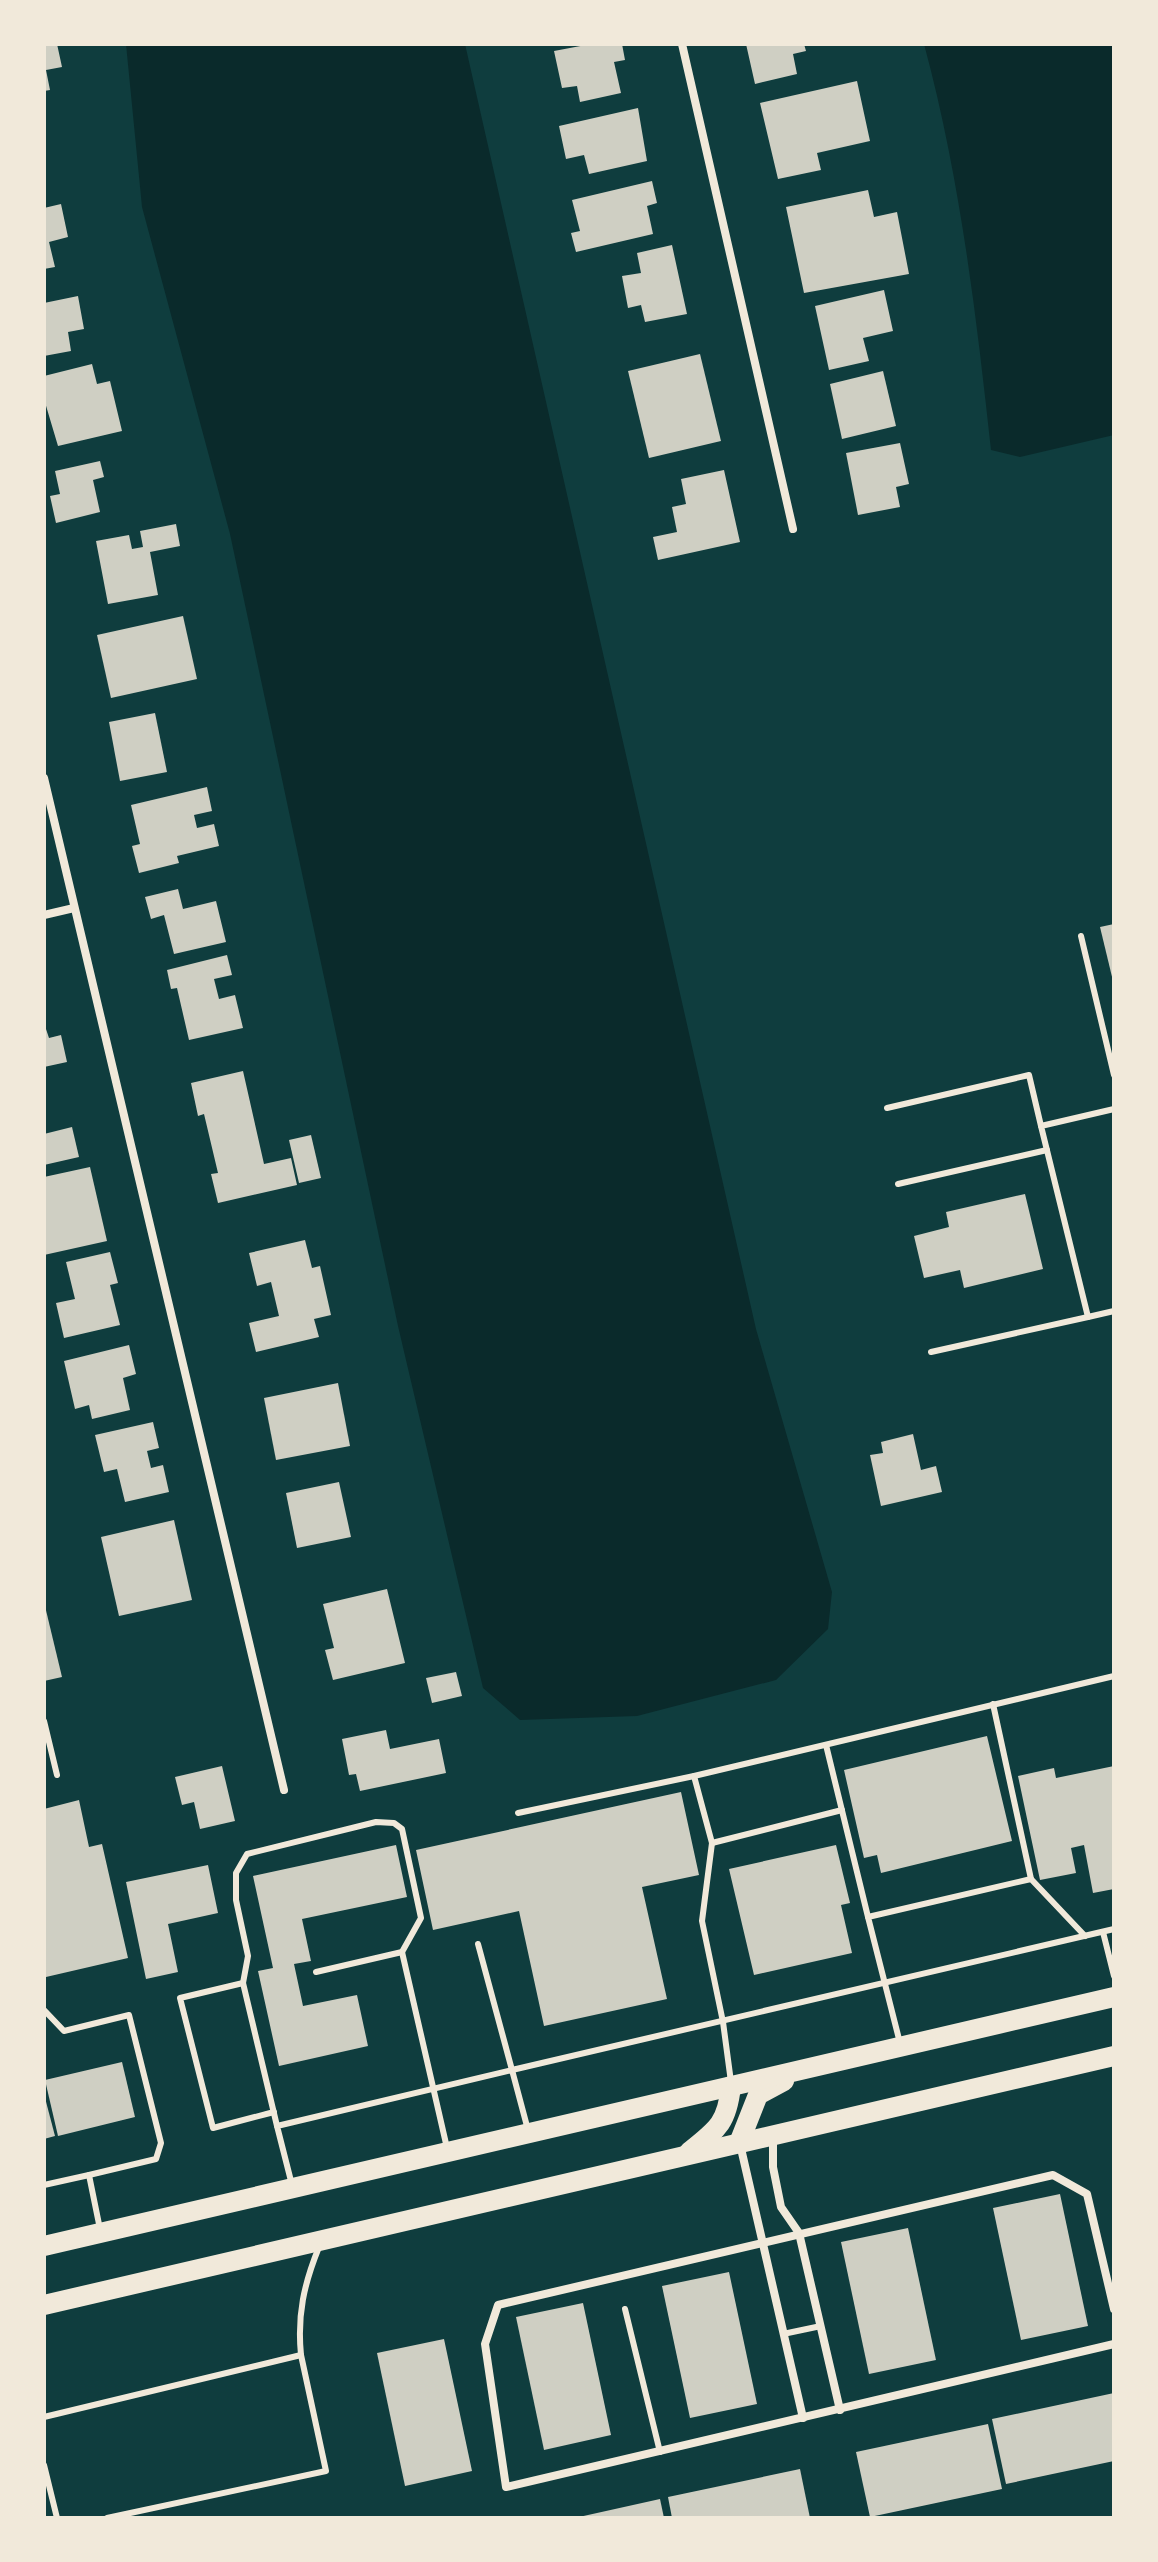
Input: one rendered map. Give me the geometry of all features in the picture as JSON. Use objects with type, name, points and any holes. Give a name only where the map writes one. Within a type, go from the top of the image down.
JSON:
[{"type":"main road","points":[[44,2246],[1114,1997]]},
{"type":"main road","points":[[44,2305],[1114,2056]]},
{"type":"main road","points":[[739,2143],[758,2095],[801,2071]]},
{"type":"main road","points":[[683,2157],[717,2130],[728,2113],[731,2086]]},
{"type":"street","points":[[682,44],[793,529]]},
{"type":"street","points":[[44,778],[284,1790]]},
{"type":"street","points":[[44,915],[74,908]]},
{"type":"street","points":[[773,2136],[773,2167],[781,2207],[799,2233],[840,2410]]},
{"type":"street","points":[[739,2143],[803,2418]]},
{"type":"street","points":[[1114,2309],[1087,2194],[1053,2175],[498,2305],[485,2344],[506,2487],[1114,2344]]},
{"type":"lane","points":[[1081,936],[1114,1075]]},
{"type":"lane","points":[[887,1108],[1029,1075],[1088,1317]]},
{"type":"lane","points":[[1041,1126],[1114,1109]]},
{"type":"lane","points":[[898,1184],[1047,1150]]},
{"type":"lane","points":[[931,1352],[1114,1311]]},
{"type":"lane","points":[[518,1813],[694,1776],[1114,1676]]},
{"type":"lane","points":[[993,1704],[1031,1879],[1085,1936]]},
{"type":"lane","points":[[44,1721],[57,1775]]},
{"type":"lane","points":[[826,1745],[901,2047]]},
{"type":"lane","points":[[694,1776],[712,1843],[702,1921],[723,2022],[731,2086]]},
{"type":"lane","points":[[712,1843],[842,1810]]},
{"type":"lane","points":[[293,2190],[243,1983],[248,1956],[236,1900],[236,1873],[247,1854],[376,1822],[394,1823],[402,1829],[421,1918],[402,1952],[449,2153]]},
{"type":"lane","points":[[868,1917],[1031,1879]]},
{"type":"lane","points":[[277,2126],[1114,1929]]},
{"type":"lane","points":[[1103,1932],[1114,1976]]},
{"type":"lane","points":[[478,1944],[529,2134]]},
{"type":"lane","points":[[316,1972],[402,1952]]},
{"type":"lane","points":[[243,1983],[180,1998],[213,2128],[274,2112]]},
{"type":"lane","points":[[44,2010],[64,2031],[129,2015],[161,2143],[161,2153],[156,2159],[44,2185]]},
{"type":"lane","points":[[89,2175],[100,2232]]},
{"type":"lane","points":[[107,2518],[326,2471],[301,2355],[297,2320],[306,2280],[322,2241]]},
{"type":"lane","points":[[625,2309],[660,2452]]},
{"type":"lane","points":[[783,2334],[821,2326]]},
{"type":"lane","points":[[44,2417],[301,2355]]},
{"type":"lane","points":[[44,2465],[57,2518]]},
{"type":"water","points":[[126,44],[465,44],[756,1329],[832,1592],[828,1629],[776,1680],[637,1716],[520,1720],[483,1688],[398,1326],[230,534],[142,207]]},
{"type":"water","points":[[924,44],[1114,44],[1114,435],[1020,457],[991,450],[973,296],[957,195]]},
{"type":"building","points":[[44,44],[57,44],[62,67],[46,70],[50,90],[44,91]]},
{"type":"building","points":[[591,44],[622,44],[625,60],[614,62],[621,93],[580,102],[577,86],[562,88],[554,51]]},
{"type":"building","points":[[746,44],[804,44],[806,51],[793,54],[797,74],[755,84]]},
{"type":"building","points":[[857,81],[870,141],[817,153],[821,170],[778,179],[760,103]]},
{"type":"building","points":[[638,108],[647,161],[589,174],[584,155],[566,159],[559,126]]},
{"type":"building","points":[[652,181],[657,203],[647,206],[653,234],[576,252],[571,233],[580,231],[572,200]]},
{"type":"building","points":[[868,190],[874,217],[897,212],[909,274],[804,293],[786,207]]},
{"type":"building","points":[[61,204],[68,237],[49,242],[55,267],[44,269],[44,208]]},
{"type":"building","points":[[672,245],[687,314],[645,322],[641,305],[628,308],[622,276],[641,273],[637,253]]},
{"type":"building","points":[[884,290],[893,331],[863,338],[869,361],[829,370],[815,306]]},
{"type":"building","points":[[78,296],[84,329],[68,332],[71,351],[44,356],[44,303]]},
{"type":"building","points":[[700,354],[721,441],[649,458],[628,371]]},
{"type":"building","points":[[92,364],[97,384],[110,381],[122,431],[58,446],[44,399],[44,376]]},
{"type":"building","points":[[883,371],[896,426],[842,439],[830,384]]},
{"type":"building","points":[[900,443],[909,484],[896,487],[900,507],[858,515],[846,453]]},
{"type":"building","points":[[100,461],[104,477],[93,480],[100,512],[56,523],[50,496],[60,494],[55,471]]},
{"type":"building","points":[[724,470],[740,542],[658,560],[653,537],[677,532],[672,507],[686,504],[681,479]]},
{"type":"building","points":[[176,524],[180,546],[150,552],[158,595],[108,604],[96,541],[129,535],[132,549],[143,547],[140,531]]},
{"type":"building","points":[[183,616],[197,679],[111,698],[97,635]]},
{"type":"building","points":[[155,713],[167,772],[120,781],[109,722]]},
{"type":"building","points":[[207,787],[212,811],[194,815],[197,828],[214,824],[219,846],[177,856],[179,863],[139,873],[132,846],[140,844],[131,805]]},
{"type":"building","points":[[178,889],[183,909],[216,901],[226,942],[174,954],[164,915],[151,919],[145,897]]},
{"type":"building","points":[[1114,924],[1114,981],[1113,981],[1100,927]]},
{"type":"building","points":[[227,955],[232,975],[214,979],[219,999],[235,995],[243,1028],[189,1040],[177,988],[171,989],[167,970]]},
{"type":"building","points":[[44,1023],[49,1038],[61,1035],[67,1062],[44,1067]]},
{"type":"building","points":[[243,1071],[264,1164],[291,1158],[297,1185],[218,1203],[211,1174],[218,1173],[204,1114],[198,1116],[191,1083]]},
{"type":"building","points":[[72,1127],[79,1157],[44,1165],[44,1134]]},
{"type":"building","points":[[311,1135],[321,1178],[299,1183],[289,1140]]},
{"type":"building","points":[[90,1167],[107,1241],[44,1255],[44,1177]]},
{"type":"building","points":[[1025,1194],[1043,1269],[964,1288],[960,1270],[924,1278],[914,1236],[949,1227],[946,1212]]},
{"type":"building","points":[[305,1240],[312,1268],[320,1266],[331,1315],[314,1319],[319,1337],[256,1352],[249,1323],[279,1316],[271,1282],[257,1286],[249,1253]]},
{"type":"building","points":[[110,1252],[118,1283],[110,1285],[120,1325],[64,1338],[56,1303],[75,1299],[66,1262]]},
{"type":"building","points":[[129,1345],[136,1374],[123,1378],[130,1410],[92,1419],[89,1405],[75,1409],[64,1361]]},
{"type":"building","points":[[338,1383],[350,1446],[276,1460],[264,1398]]},
{"type":"building","points":[[153,1422],[159,1448],[147,1451],[151,1468],[163,1465],[169,1492],[125,1502],[117,1469],[104,1472],[95,1435]]},
{"type":"building","points":[[913,1434],[921,1470],[936,1466],[942,1492],[881,1506],[870,1455],[883,1453],[881,1442]]},
{"type":"building","points":[[339,1482],[351,1537],[297,1548],[286,1493]]},
{"type":"building","points":[[174,1520],[192,1600],[119,1616],[101,1537]]},
{"type":"building","points":[[387,1589],[405,1663],[333,1680],[325,1650],[334,1648],[323,1604]]},
{"type":"building","points":[[44,1602],[62,1677],[44,1681]]},
{"type":"building","points":[[456,1672],[462,1696],[432,1703],[426,1678]]},
{"type":"building","points":[[386,1730],[390,1749],[439,1739],[446,1773],[360,1791],[356,1774],[349,1775],[342,1739]]},
{"type":"building","points":[[987,1736],[1012,1841],[881,1873],[877,1855],[864,1858],[844,1770]]},
{"type":"building","points":[[222,1766],[235,1821],[200,1829],[194,1802],[182,1805],[175,1777]]},
{"type":"building","points":[[1114,1766],[1114,1889],[1093,1893],[1084,1845],[1071,1848],[1076,1873],[1040,1880],[1018,1776],[1054,1768],[1056,1778]]},
{"type":"building","points":[[681,1792],[699,1875],[642,1887],[667,1999],[544,2026],[519,1911],[433,1930],[416,1850]]},
{"type":"building","points":[[79,1800],[89,1847],[102,1844],[128,1958],[46,1977],[44,1809]]},
{"type":"building","points":[[396,1845],[407,1897],[302,1919],[311,1961],[294,1964],[303,2006],[357,1995],[368,2046],[279,2066],[258,1971],[273,1968],[253,1876]]},
{"type":"building","points":[[836,1845],[850,1903],[841,1905],[852,1953],[754,1975],[729,1869]]},
{"type":"building","points":[[208,1865],[218,1913],[168,1924],[178,1972],[146,1979],[126,1882]]},
{"type":"building","points":[[122,2062],[135,2117],[58,2136],[45,2080]]},
{"type":"building","points":[[44,2094],[55,2136],[44,2139]]},
{"type":"building","points":[[1060,2194],[1088,2326],[1021,2340],[993,2208]]},
{"type":"building","points":[[908,2228],[936,2360],[869,2374],[841,2242]]},
{"type":"building","points":[[729,2272],[757,2404],[690,2418],[662,2286]]},
{"type":"building","points":[[583,2303],[611,2435],[544,2450],[516,2317]]},
{"type":"building","points":[[444,2339],[472,2471],[405,2486],[377,2353]]},
{"type":"building","points":[[1114,2393],[1114,2461],[1006,2484],[992,2419]]},
{"type":"building","points":[[988,2424],[1002,2489],[870,2517],[856,2452]]},
{"type":"building","points":[[800,2469],[810,2518],[672,2518],[668,2497]]},
{"type":"building","points":[[660,2499],[664,2518],[579,2518],[579,2517]]}]
